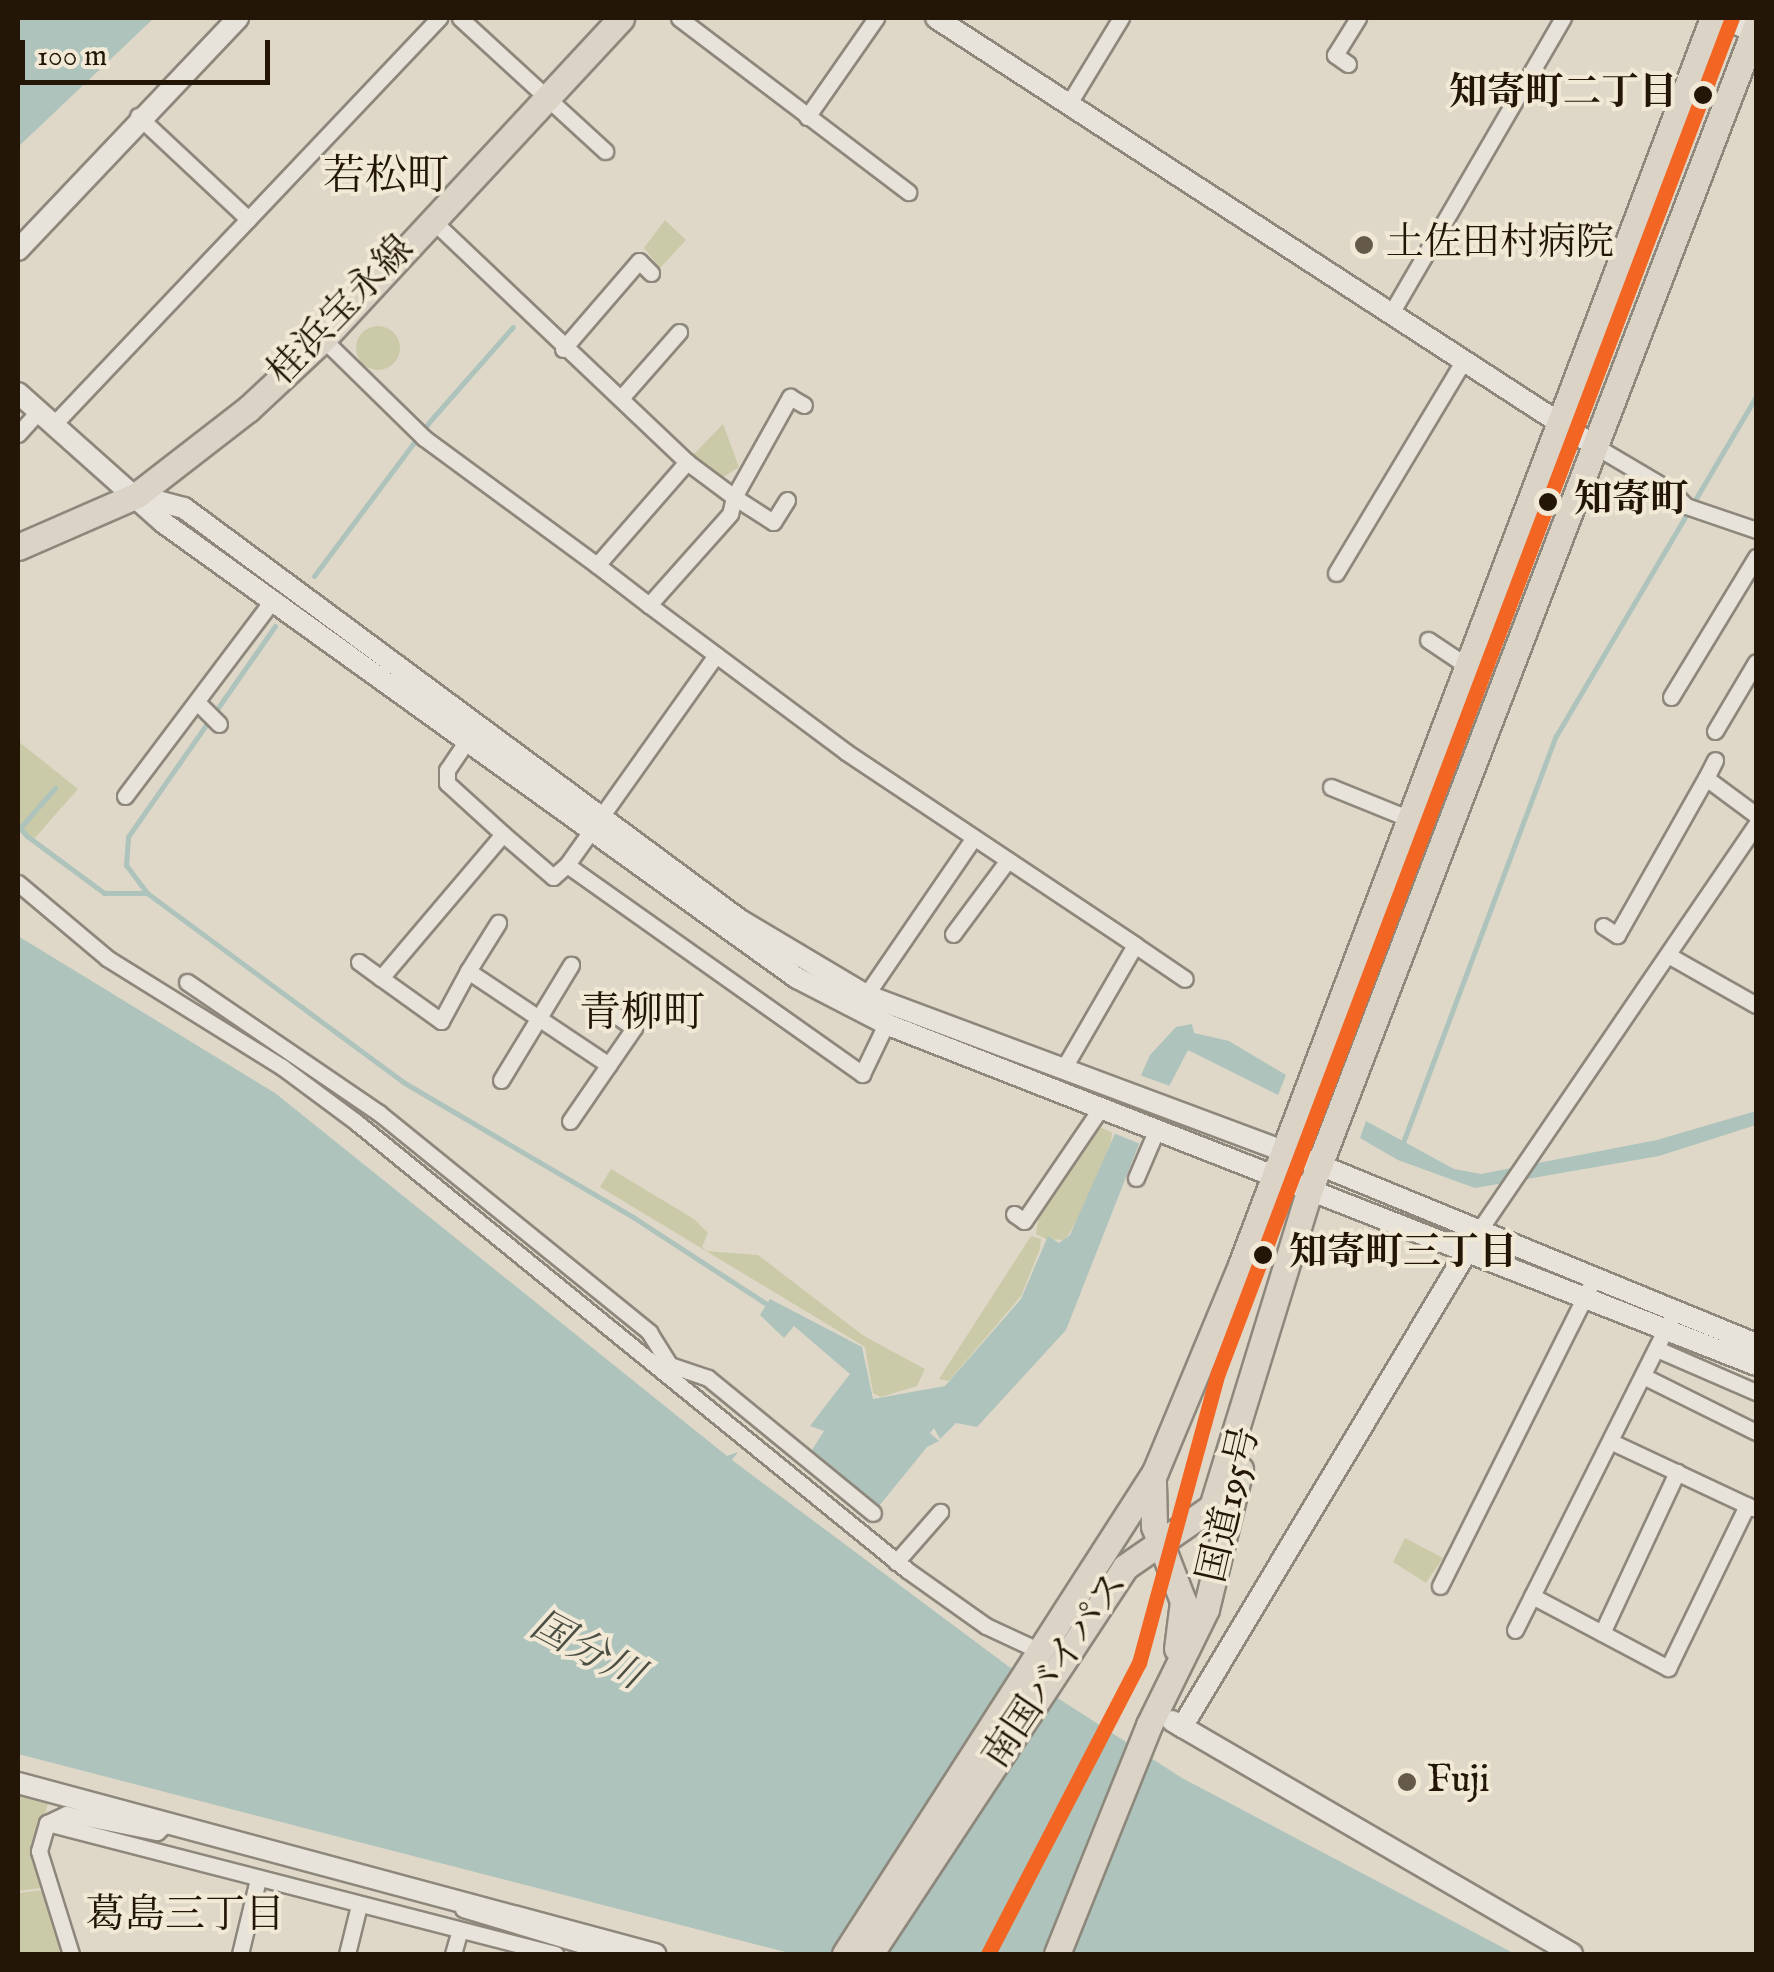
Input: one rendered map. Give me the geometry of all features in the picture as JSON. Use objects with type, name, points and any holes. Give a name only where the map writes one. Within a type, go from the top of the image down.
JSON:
[{"type":"main road","name":"桂浜宝永線","points":[[18,548],[137,495],[248,409],[323,339],[621,18]]},
{"type":"main road","name":"南国バイパス","points":[[870,1954],[1155,1472],[1220,1319],[1716,18]]},
{"type":"main road","points":[[1278,1288],[1315,1177],[1756,30]]},
{"type":"main road","name":"南国バイパス","points":[[845,1954],[1044,1662],[1125,1567],[1212,1508],[1278,1288]]},
{"type":"main road","name":"国道195号","points":[[1057,1954],[1152,1718],[1216,1579],[1278,1288]]},
{"type":"main road","name":"国道195号","points":[[1152,1718],[1184,1622],[1180,1590],[1159,1544],[1150,1500],[1155,1472]]},
{"type":"street","points":[[18,250],[138,116],[238,18]]},
{"type":"street","points":[[18,434],[47,418],[248,219],[439,18]]},
{"type":"street","points":[[460,18],[605,150]]},
{"type":"street","points":[[679,18],[908,192]]},
{"type":"street","points":[[807,116],[876,18]]},
{"type":"street","points":[[936,18],[965,25],[1068,105],[1560,424],[1672,491],[1692,509],[1756,530]]},
{"type":"street","points":[[1068,105],[1121,18]]},
{"type":"street","points":[[1348,64],[1335,55],[1358,18]]},
{"type":"street","points":[[1390,315],[1563,18]]},
{"type":"street","points":[[1716,18],[1756,30]]},
{"type":"street","points":[[138,116],[248,219]]},
{"type":"street","points":[[431,219],[687,462],[774,522],[787,500]]},
{"type":"street","points":[[564,348],[640,261],[651,273]]},
{"type":"street","points":[[621,398],[680,332]]},
{"type":"street","points":[[323,339],[421,434],[649,605],[974,837],[1185,979]]},
{"type":"street","points":[[1336,573],[1463,362]]},
{"type":"street","points":[[18,393],[164,523],[272,600],[594,823],[765,936],[866,995],[1283,1150],[1315,1177],[1588,1288],[1665,1330],[1756,1392]]},
{"type":"street","points":[[649,605],[730,514],[734,497],[790,397],[804,405]]},
{"type":"street","points":[[597,566],[687,462]]},
{"type":"street","points":[[137,495],[184,508],[753,950],[886,1024],[1273,1175],[1315,1177]]},
{"type":"street","points":[[1671,697],[1756,557]]},
{"type":"street","points":[[126,796],[272,600]]},
{"type":"street","points":[[1428,640],[1468,666]]},
{"type":"street","points":[[468,739],[447,770],[447,783],[552,877],[567,865],[716,654]]},
{"type":"street","points":[[1715,731],[1756,662]]},
{"type":"street","points":[[197,702],[219,724]]},
{"type":"street","points":[[1603,926],[1617,934],[1715,760]]},
{"type":"street","points":[[1706,778],[1756,815]]},
{"type":"street","points":[[1331,787],[1410,819]]},
{"type":"street","points":[[1182,1728],[1473,1240],[1756,824]]},
{"type":"street","points":[[381,978],[503,834]]},
{"type":"street","points":[[866,995],[974,837]]},
{"type":"street","points":[[953,934],[1008,860]]},
{"type":"street","points":[[567,865],[862,1074],[886,1024]]},
{"type":"street","points":[[18,883],[107,958],[282,1066],[356,1122],[666,1369],[896,1562],[1044,1662]]},
{"type":"street","points":[[359,962],[440,1021],[498,923]]},
{"type":"street","points":[[1062,1069],[1134,945]]},
{"type":"street","points":[[1668,955],[1756,1004]]},
{"type":"street","points":[[501,1080],[571,965]]},
{"type":"street","points":[[468,971],[608,1065]]},
{"type":"street","points":[[187,982],[364,1101],[650,1332],[666,1369]]},
{"type":"street","points":[[570,1120],[634,1028],[617,1016]]},
{"type":"street","points":[[1014,1214],[1024,1221],[1104,1110]]},
{"type":"street","points":[[1136,1178],[1154,1130]]},
{"type":"street","points":[[1440,1586],[1588,1288]]},
{"type":"street","points":[[1665,1330],[1756,1344]]},
{"type":"street","points":[[1665,1330],[1756,1364]]},
{"type":"street","points":[[1515,1630],[1645,1377],[1665,1330]]},
{"type":"street","points":[[666,1369],[708,1378],[873,1513]]},
{"type":"street","points":[[1645,1377],[1756,1432]]},
{"type":"street","points":[[1532,1596],[1668,1668],[1752,1507],[1612,1442]]},
{"type":"street","points":[[1602,1634],[1677,1472]]},
{"type":"street","points":[[896,1562],[940,1512]]},
{"type":"street","points":[[1152,1718],[1182,1728],[1572,1954]]},
{"type":"street","points":[[18,1782],[653,1954]]},
{"type":"street","points":[[72,1954],[39,1852],[48,1823],[66,1814],[156,1832],[167,1823]]},
{"type":"street","points":[[48,1823],[460,1930],[561,1951],[612,1954]]},
{"type":"street","points":[[240,1954],[258,1879]]},
{"type":"street","points":[[437,1896],[483,1920],[561,1951]]},
{"type":"street","points":[[346,1954],[359,1905]]},
{"type":"street","points":[[453,1954],[460,1930]]},
{"type":"green space","points":[[665,220],[686,240],[660,268],[644,248]]},
{"type":"green space","points":[[378,326],[394,332],[400,348],[394,364],[378,370],[362,364],[356,348],[362,332]]},
{"type":"green space","points":[[723,424],[739,467],[719,480],[693,455]]},
{"type":"green space","points":[[18,741],[78,789],[34,839],[18,826]]},
{"type":"green space","points":[[1099,1127],[1112,1132],[1111,1142],[1081,1214],[1065,1240],[1036,1234],[1040,1208]]},
{"type":"green space","points":[[611,1169],[694,1219],[708,1233],[702,1247],[707,1251],[758,1255],[864,1336],[925,1369],[917,1386],[881,1397],[873,1393],[865,1347],[600,1187]]},
{"type":"green space","points":[[1031,1236],[1041,1239],[1040,1249],[1021,1296],[949,1381],[939,1379]]},
{"type":"green space","points":[[1405,1538],[1443,1558],[1426,1583],[1393,1562]]},
{"type":"green space","points":[[18,1792],[48,1804],[32,1854],[42,1888],[18,1891]]},
{"type":"green space","points":[[43,1890],[63,1954],[18,1954],[18,1893]]},
{"type":"water","points":[[18,18],[154,18],[18,147]]},
{"type":"water","name":"国分川","points":[[18,936],[275,1093],[727,1456],[738,1452],[732,1460],[1008,1666],[1182,1778],[1515,1954],[793,1954],[18,1754]]},
{"type":"water","points":[[1192,1024],[1194,1033],[1229,1041],[1286,1075],[1278,1095],[1188,1050],[1139,1144],[1066,1330],[977,1427],[956,1423],[940,1439],[934,1428],[930,1433],[939,1441],[927,1447],[879,1506],[812,1450],[824,1431],[810,1426],[850,1374],[794,1326],[784,1338],[760,1315],[770,1299],[862,1347],[873,1399],[945,1386],[1021,1299],[1048,1236],[1059,1243],[1070,1235],[1150,1055],[1176,1027]]},
{"type":"water","points":[[1756,1111],[1756,1125],[1659,1156],[1475,1188],[1398,1160],[1360,1138],[1366,1121],[1454,1169],[1481,1174],[1657,1140]]},
{"type":"pier","points":[[1134,1073],[1170,1086],[1143,1145],[1108,1131]]},
{"type":"waterway","points":[[314,576],[430,421],[513,327]]},
{"type":"waterway","points":[[1402,1145],[1556,736],[1756,396]]},
{"type":"waterway","points":[[275,626],[128,837],[126,865],[147,893],[403,1082],[633,1217],[771,1307]]},
{"type":"waterway","points":[[55,788],[20,828],[27,836],[104,893],[147,893]]},
{"type":"transit line","points":[[988,1954],[1139,1663],[1218,1373],[1732,18]]},
{"type":"place","name":"知寄町二丁目","points":[[1703,95]]},
{"type":"place","name":"土佐田村病院","points":[[1364,245]]},
{"type":"place","name":"知寄町","points":[[1548,502]]},
{"type":"place","name":"知寄町三丁目","points":[[1263,1255]]},
{"type":"place","name":"Fuji","points":[[1407,1782]]},
{"type":"district","name":"若松町","points":[[386,178]]},
{"type":"district","name":"青柳町","points":[[642,1015]]},
{"type":"district","name":"葛島三丁目","points":[[185,1917]]}]
